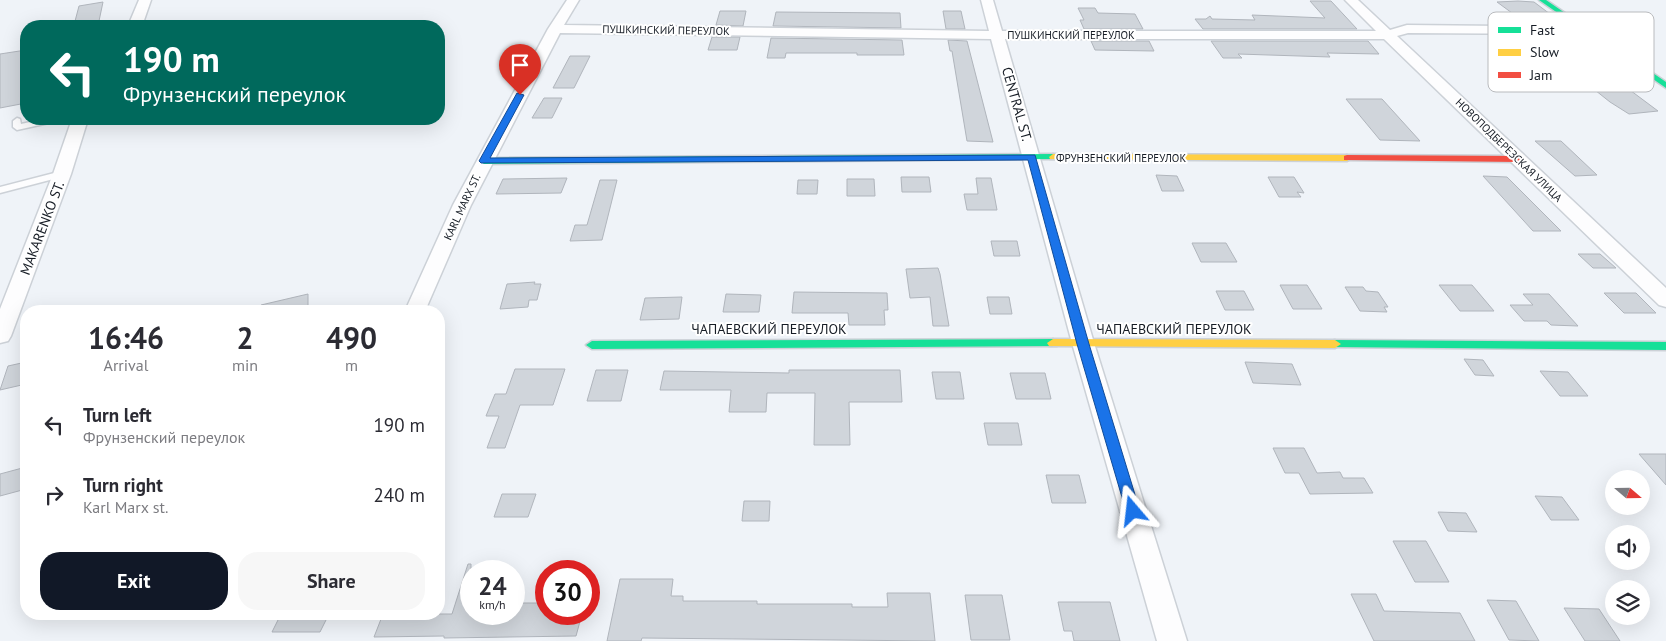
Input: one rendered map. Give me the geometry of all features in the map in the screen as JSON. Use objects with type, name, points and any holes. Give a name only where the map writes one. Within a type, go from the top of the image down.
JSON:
[{"type":"street","points":[[137,20],[145,0]]},
{"type":"street","name":"KARL MARX ST.","points":[[419,305],[462,205],[484,161],[555,29],[573,0]]},
{"type":"street","name":"CENTRAL ST.","points":[[987,0],[1083,344],[1172,641]]},
{"type":"street","name":"НОВОПОДБЕРЕЗСКАЯ УЛИЦА","points":[[1352,0],[1666,300]]},
{"type":"street","points":[[1542,0],[1560,12]]},
{"type":"street","name":"ПУШКИНСКИЙ ПЕРЕУЛОК","points":[[555,29],[997,35],[1387,34],[1407,30],[1488,30]]},
{"type":"street","points":[[1654,78],[1666,86]]},
{"type":"street","name":"MAKARENKO ST.","points":[[0,336],[62,174],[78,125]]},
{"type":"street","name":"ФРУНЗЕНСКИЙ ПЕРЕУЛОК","points":[[484,161],[1031,157],[1518,159]]},
{"type":"street","name":"ЧАПАЕВСКИЙ ПЕРЕУЛОК","points":[[592,345],[1666,346]]},
{"type":"lane","points":[[18,121],[17,127],[26,125]]},
{"type":"lane","points":[[0,190],[62,174]]},
{"type":"building","points":[[1310,1],[1331,1],[1357,29],[1203,29],[1195,19],[1206,19],[1210,16],[1212,19],[1255,20],[1252,15],[1325,18]]},
{"type":"building","points":[[103,2],[99,20],[75,20],[79,6]]},
{"type":"building","points":[[1497,2],[1534,2],[1547,12],[1511,12]]},
{"type":"building","points":[[1078,8],[1095,8],[1098,13],[1135,14],[1143,29],[1084,29],[1080,20],[1084,20]]},
{"type":"building","points":[[720,11],[746,11],[743,26],[716,25]]},
{"type":"building","points":[[943,11],[961,11],[965,29],[946,29]]},
{"type":"building","points":[[776,12],[900,13],[901,28],[773,26]]},
{"type":"building","points":[[712,37],[740,37],[737,50],[708,50]]},
{"type":"building","points":[[771,38],[902,40],[904,55],[786,53],[785,58],[767,58]]},
{"type":"building","points":[[948,40],[967,41],[993,142],[967,141],[952,51],[950,51]]},
{"type":"building","points":[[1091,41],[1149,41],[1154,51],[1095,50]]},
{"type":"building","points":[[1211,41],[1368,41],[1379,54],[1327,53],[1330,57],[1238,54],[1242,58],[1223,58]]},
{"type":"building","points":[[20,51],[20,104],[0,108],[0,54]]},
{"type":"building","points":[[570,56],[590,56],[574,88],[553,88]]},
{"type":"building","points":[[1597,92],[1633,92],[1658,111],[1629,114]]},
{"type":"building","points":[[544,98],[562,98],[552,118],[532,118]]},
{"type":"building","points":[[1346,99],[1382,99],[1420,141],[1380,140]]},
{"type":"building","points":[[1535,141],[1561,141],[1597,175],[1575,176]]},
{"type":"building","points":[[1156,175],[1177,176],[1184,191],[1162,191]]},
{"type":"building","points":[[1483,176],[1507,177],[1561,231],[1533,231]]},
{"type":"building","points":[[901,177],[929,177],[931,192],[902,192]]},
{"type":"building","points":[[1268,177],[1294,177],[1304,193],[1297,192],[1301,197],[1279,197]]},
{"type":"building","points":[[567,178],[561,193],[496,194],[503,179]]},
{"type":"building","points":[[976,178],[991,178],[997,210],[967,210],[964,194],[978,194]]},
{"type":"building","points":[[847,179],[874,179],[875,196],[847,196]]},
{"type":"building","points":[[600,180],[617,180],[602,240],[570,241],[575,225],[587,225]]},
{"type":"building","points":[[798,180],[818,180],[817,194],[797,194]]},
{"type":"building","points":[[991,241],[1017,241],[1020,256],[994,256]]},
{"type":"building","points":[[1192,243],[1226,243],[1237,262],[1201,262]]},
{"type":"building","points":[[1578,254],[1600,254],[1616,268],[1593,268]]},
{"type":"building","points":[[938,268],[949,326],[933,326],[930,297],[910,298],[906,269]]},
{"type":"building","points":[[535,282],[534,284],[541,284],[537,300],[529,300],[528,307],[500,309],[507,284]]},
{"type":"building","points":[[1280,285],[1307,285],[1322,309],[1293,309]]},
{"type":"building","points":[[1439,285],[1472,285],[1494,311],[1460,311]]},
{"type":"building","points":[[1345,287],[1363,287],[1366,291],[1378,292],[1388,307],[1384,307],[1387,312],[1360,311]]},
{"type":"building","points":[[1216,291],[1244,291],[1254,310],[1225,310]]},
{"type":"building","points":[[794,292],[887,293],[888,310],[884,310],[885,325],[849,325],[848,313],[792,313]]},
{"type":"building","points":[[1604,293],[1636,293],[1656,313],[1624,313]]},
{"type":"building","points":[[308,294],[308,305],[261,305]]},
{"type":"building","points":[[726,294],[761,295],[759,312],[723,312]]},
{"type":"building","points":[[1523,294],[1549,294],[1578,326],[1551,325],[1547,321],[1524,321],[1510,305],[1533,305]]},
{"type":"building","points":[[682,297],[679,319],[640,320],[645,298]]},
{"type":"building","points":[[987,297],[1009,297],[1012,314],[990,314]]},
{"type":"building","points":[[1464,359],[1483,360],[1494,376],[1475,375]]},
{"type":"building","points":[[1245,362],[1292,364],[1301,385],[1253,383]]},
{"type":"building","points":[[20,363],[20,385],[0,390],[8,366]]},
{"type":"building","points":[[515,369],[565,369],[553,405],[520,405],[505,448],[487,448],[499,416],[486,416],[495,394],[506,394]]},
{"type":"building","points":[[596,370],[628,370],[621,401],[587,401]]},
{"type":"building","points":[[789,370],[900,370],[902,402],[849,402],[850,445],[814,445],[815,393],[767,393],[766,412],[729,412],[731,390],[660,390],[664,371],[789,373]]},
{"type":"building","points":[[1540,371],[1568,372],[1588,396],[1560,396]]},
{"type":"building","points":[[932,372],[960,372],[964,399],[936,399]]},
{"type":"building","points":[[1010,373],[1045,373],[1051,399],[1016,399]]},
{"type":"building","points":[[984,423],[1018,423],[1022,445],[988,445]]},
{"type":"building","points":[[1273,448],[1304,448],[1317,473],[1340,472],[1343,478],[1364,478],[1373,493],[1310,494],[1299,473],[1285,473]]},
{"type":"building","points":[[1639,454],[1666,454],[1666,485]]},
{"type":"building","points":[[20,469],[20,491],[0,496],[0,474]]},
{"type":"building","points":[[1046,475],[1079,475],[1086,503],[1052,503]]},
{"type":"building","points":[[502,494],[536,494],[528,517],[494,517]]},
{"type":"building","points":[[1535,496],[1562,497],[1579,520],[1551,520]]},
{"type":"building","points":[[744,501],[770,501],[769,521],[742,521]]},
{"type":"building","points":[[1438,512],[1466,513],[1477,532],[1448,531]]},
{"type":"building","points":[[1393,541],[1426,541],[1449,582],[1415,582]]},
{"type":"building","points":[[620,579],[673,579],[671,596],[683,596],[683,601],[757,601],[757,604],[852,604],[852,607],[888,607],[887,593],[930,593],[935,641],[642,638],[641,641],[607,641]]},
{"type":"building","points":[[460,589],[460,625],[525,625],[525,603],[535,603],[535,625],[579,625],[576,636],[374,637],[381,620],[445,620],[445,614],[452,614]]},
{"type":"building","points":[[1351,594],[1376,594],[1384,611],[1460,613],[1475,641],[1374,641]]},
{"type":"building","points":[[965,595],[1002,595],[1010,640],[971,640]]},
{"type":"building","points":[[1487,600],[1516,601],[1539,641],[1509,640]]},
{"type":"building","points":[[1058,602],[1110,602],[1120,641],[1074,641],[1072,631],[1064,631]]},
{"type":"building","points":[[1564,608],[1599,609],[1605,618],[1605,625],[1610,625],[1620,641],[1585,641]]},
{"type":"building","points":[[278,620],[326,620],[320,632],[272,632]]},
{"type":"traffic: fast","points":[[1542,0],[1559,12]]},
{"type":"traffic: fast","points":[[1654,78],[1666,86]]},
{"type":"traffic: fast","points":[[484,161],[1053,157]]},
{"type":"traffic: fast","points":[[592,345],[1053,343]]},
{"type":"traffic: fast","points":[[1335,344],[1666,346]]},
{"type":"traffic: slow","points":[[1053,157],[1347,158]]},
{"type":"traffic: slow","points":[[1053,343],[1335,344]]},
{"type":"traffic: jam","points":[[1347,158],[1518,159]]},
{"type":"route","points":[[520,95],[484,161],[1031,157],[1083,344],[1133,511]]}]
